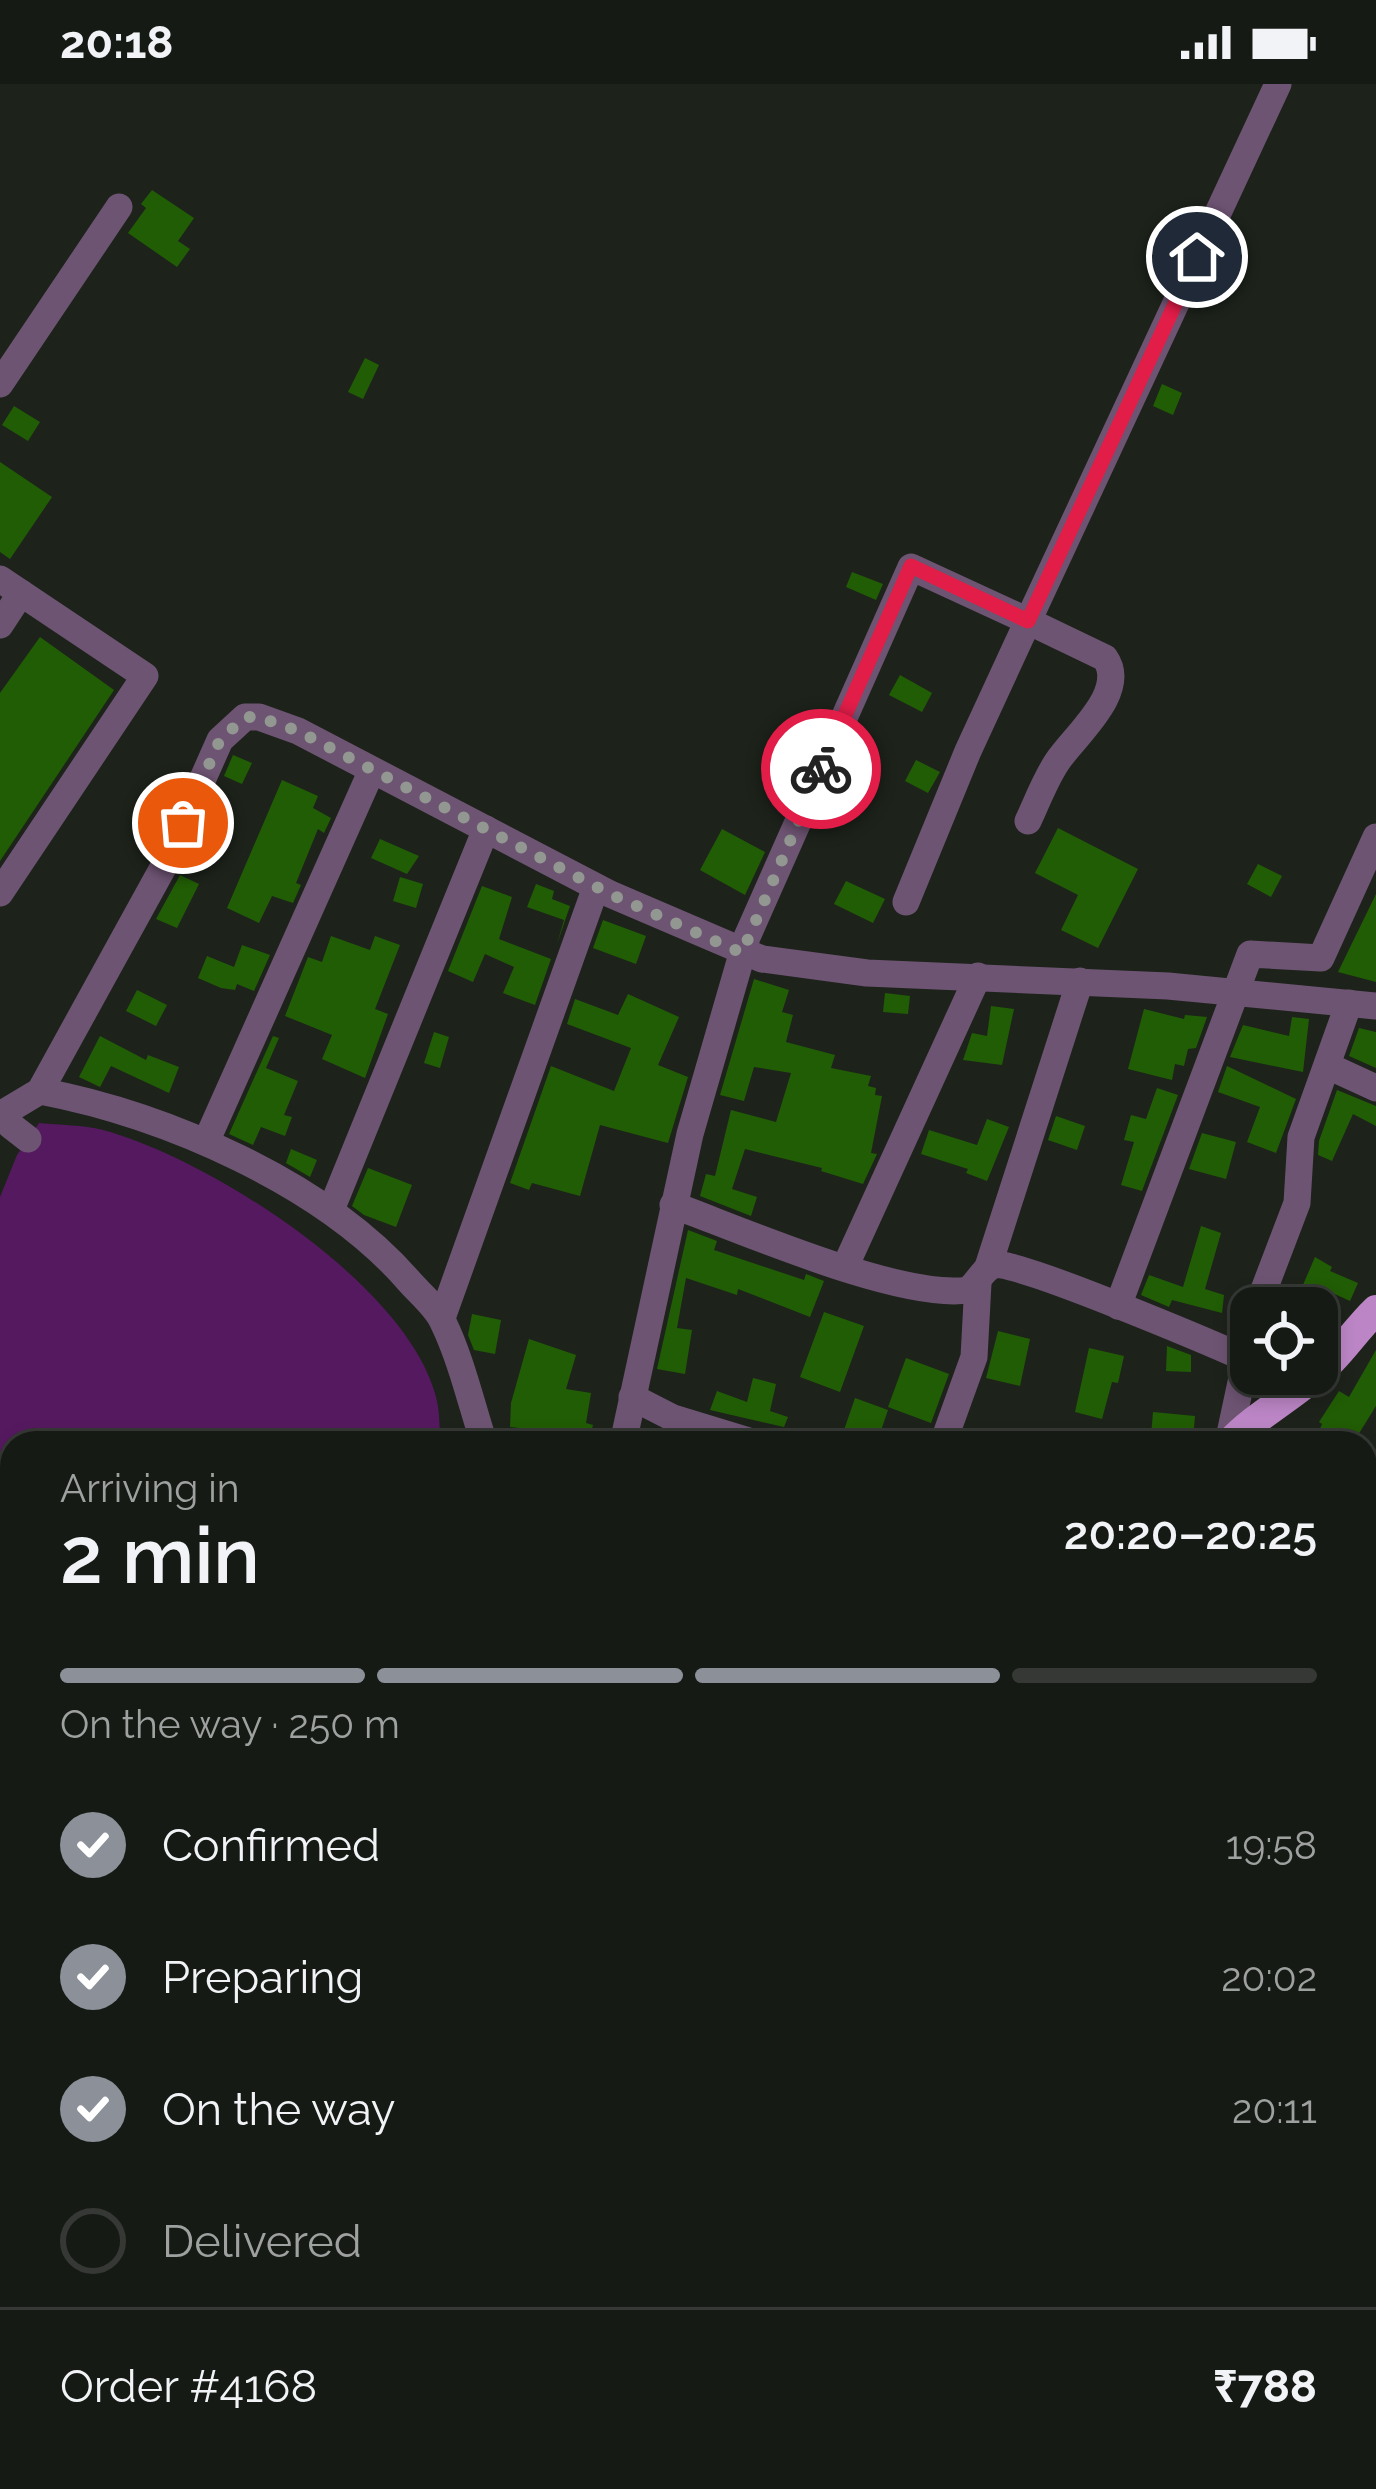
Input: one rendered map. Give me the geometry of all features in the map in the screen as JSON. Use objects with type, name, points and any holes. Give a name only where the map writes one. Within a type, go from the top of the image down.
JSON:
[{"type":"main road","points":[[1338,1353],[1376,1310]]},
{"type":"main road","points":[[1240,1431],[1273,1395]]},
{"type":"street","points":[[906,902],[968,751],[1278,84]]},
{"type":"street","points":[[0,384],[118,207]]},
{"type":"street","points":[[625,1431],[673,1205],[742,953],[911,566],[1105,658],[1111,667],[1111,678],[1089,726],[1056,763],[1028,821]]},
{"type":"street","points":[[0,625],[10,586],[145,676],[0,893]]},
{"type":"street","points":[[28,1139],[1,1114],[40,1091],[164,864],[220,740],[245,717],[274,721],[596,886],[742,953],[867,973],[1080,981],[1242,978],[1363,1005],[1328,1066],[1301,1137],[1297,1203],[1265,1287]]},
{"type":"street","points":[[206,1142],[372,770]]},
{"type":"street","points":[[332,1210],[486,830]]},
{"type":"street","points":[[1118,1306],[1250,954],[1321,958],[1376,837]]},
{"type":"street","points":[[442,1318],[596,886]]},
{"type":"street","points":[[845,1267],[978,976]]},
{"type":"street","points":[[947,1431],[974,1357],[983,1275],[1080,981]]},
{"type":"street","points":[[1328,1066],[1376,1088]]},
{"type":"street","points":[[40,1091],[90,1101],[206,1142],[332,1210],[368,1238],[442,1318],[480,1431]]},
{"type":"street","points":[[673,1205],[845,1267],[935,1289],[968,1290],[983,1275],[1005,1264],[1230,1352]]},
{"type":"street","points":[[1231,1431],[1238,1395]]},
{"type":"street","points":[[632,1397],[703,1431]]},
{"type":"shaded area","points":[[39,1123],[95,1128],[147,1145],[248,1197],[299,1232],[387,1312],[418,1354],[436,1397],[440,1431],[0,1431],[0,1197],[17,1155]]},
{"type":"building","points":[[152,190],[194,218],[178,241],[190,249],[177,267],[128,233]]},
{"type":"building","points":[[365,358],[379,365],[363,399],[348,392]]},
{"type":"building","points":[[1162,384],[1182,393],[1173,415],[1153,406]]},
{"type":"building","points":[[14,406],[40,422],[28,441],[2,425]]},
{"type":"building","points":[[0,462],[52,497],[10,559],[0,552]]},
{"type":"building","points":[[852,572],[883,584],[876,600],[846,587]]},
{"type":"building","points":[[40,637],[114,690],[0,861],[0,693]]},
{"type":"building","points":[[900,675],[932,693],[922,712],[889,695]]},
{"type":"building","points":[[233,755],[252,763],[242,784],[224,776]]},
{"type":"building","points":[[916,760],[940,772],[928,793],[905,781]]},
{"type":"building","points":[[282,780],[318,796],[313,808],[331,818],[324,833],[318,829],[293,903],[272,896],[259,923],[227,908]]},
{"type":"building","points":[[1058,828],[1138,869],[1098,948],[1061,930],[1078,895],[1035,873]]},
{"type":"building","points":[[722,829],[765,852],[745,895],[700,870]]},
{"type":"building","points":[[380,839],[419,856],[407,874],[371,858]]},
{"type":"building","points":[[1258,864],[1282,876],[1271,897],[1247,884]]},
{"type":"building","points":[[180,875],[199,884],[177,928],[156,919]]},
{"type":"building","points":[[400,877],[423,884],[416,908],[393,901]]},
{"type":"building","points":[[846,881],[885,899],[873,923],[834,904]]},
{"type":"building","points":[[536,884],[554,891],[552,899],[570,906],[557,944],[564,920],[527,907]]},
{"type":"building","points":[[482,886],[512,897],[499,939],[551,959],[535,1005],[503,993],[514,967],[485,954],[473,982],[448,971]]},
{"type":"building","points":[[1376,894],[1376,982],[1338,972]]},
{"type":"building","points":[[603,920],[646,936],[636,964],[593,948]]},
{"type":"building","points":[[331,936],[370,950],[375,936],[400,945],[375,1009],[388,1014],[365,1078],[322,1059],[332,1035],[285,1016],[308,957],[322,962]]},
{"type":"building","points":[[242,945],[270,955],[254,991],[237,984],[235,990],[221,988],[198,978],[207,956],[234,967]]},
{"type":"building","points":[[754,979],[789,990],[782,1012],[793,1015],[786,1042],[835,1055],[831,1068],[871,1076],[868,1086],[882,1096],[871,1153],[877,1154],[863,1184],[822,1168],[745,1149],[732,1189],[757,1197],[751,1216],[700,1196],[706,1174],[715,1176],[731,1110],[776,1122],[791,1073],[754,1067],[744,1101],[720,1095]]},
{"type":"building","points":[[137,990],[167,1005],[156,1026],[126,1011]]},
{"type":"building","points":[[885,993],[910,996],[908,1014],[883,1012]]},
{"type":"building","points":[[628,994],[679,1017],[658,1065],[688,1077],[668,1143],[600,1125],[580,1196],[532,1183],[529,1190],[510,1183],[551,1066],[614,1091],[631,1048],[567,1024],[575,999],[618,1015]]},
{"type":"building","points":[[991,1006],[1014,1009],[1002,1065],[963,1060],[972,1033],[987,1036]]},
{"type":"building","points":[[1144,1009],[1184,1019],[1185,1015],[1207,1017],[1196,1048],[1188,1049],[1184,1066],[1175,1064],[1172,1080],[1128,1069]]},
{"type":"building","points":[[1292,1017],[1309,1019],[1303,1072],[1230,1057],[1243,1025],[1289,1036]]},
{"type":"building","points":[[1359,1028],[1376,1032],[1376,1068],[1349,1056]]},
{"type":"building","points":[[434,1032],[449,1037],[440,1068],[424,1063]]},
{"type":"building","points":[[100,1036],[146,1060],[148,1055],[179,1067],[169,1093],[111,1066],[100,1087],[79,1077]]},
{"type":"building","points":[[273,1036],[279,1038],[266,1068],[298,1081],[284,1115],[292,1117],[285,1136],[261,1127],[253,1145],[229,1134]]},
{"type":"building","points":[[1227,1066],[1296,1099],[1276,1153],[1247,1142],[1260,1107],[1218,1092]]},
{"type":"building","points":[[1157,1088],[1178,1095],[1142,1191],[1121,1185],[1134,1142],[1124,1140],[1131,1115],[1146,1119]]},
{"type":"building","points":[[1337,1090],[1376,1106],[1376,1126],[1353,1114],[1332,1161],[1318,1155]]},
{"type":"building","points":[[1056,1116],[1085,1126],[1077,1150],[1048,1140]]},
{"type":"building","points":[[987,1119],[1009,1127],[987,1181],[966,1173],[968,1169],[921,1154],[929,1130],[977,1145]]},
{"type":"building","points":[[1202,1133],[1236,1142],[1226,1179],[1189,1169]]},
{"type":"building","points":[[291,1149],[317,1160],[310,1177],[286,1163]]},
{"type":"building","points":[[368,1168],[412,1185],[396,1227],[352,1206]]},
{"type":"building","points":[[1201,1226],[1221,1233],[1205,1289],[1224,1295],[1222,1313],[1172,1300],[1169,1307],[1141,1295],[1149,1275],[1183,1287]]},
{"type":"building","points":[[688,1230],[717,1241],[714,1250],[804,1280],[806,1274],[824,1281],[810,1317],[738,1289],[737,1295],[686,1278],[677,1328],[692,1330],[685,1374],[657,1369]]},
{"type":"building","points":[[1315,1257],[1332,1267],[1330,1271],[1358,1283],[1350,1301],[1338,1296],[1338,1287],[1302,1287]]},
{"type":"building","points":[[824,1312],[864,1326],[840,1392],[800,1377]]},
{"type":"building","points":[[472,1314],[501,1320],[495,1354],[474,1350],[468,1335]]},
{"type":"building","points":[[998,1331],[1030,1339],[1020,1386],[986,1378]]},
{"type":"building","points":[[529,1339],[576,1355],[566,1389],[591,1393],[586,1423],[593,1425],[591,1431],[510,1427],[511,1403]]},
{"type":"building","points":[[1167,1346],[1191,1355],[1191,1372],[1166,1371]]},
{"type":"building","points":[[1089,1348],[1124,1356],[1102,1419],[1075,1412]]},
{"type":"building","points":[[1376,1350],[1376,1406],[1360,1431],[1319,1431],[1319,1422],[1339,1391],[1349,1397]]},
{"type":"building","points":[[906,1358],[949,1374],[931,1423],[888,1407]]},
{"type":"building","points":[[753,1378],[776,1384],[770,1411],[788,1417],[784,1427],[710,1410],[717,1391],[747,1402]]},
{"type":"building","points":[[855,1398],[888,1410],[881,1431],[844,1430]]},
{"type":"building","points":[[1153,1412],[1195,1416],[1194,1431],[1151,1431]]},
{"type":"way so far","points":[[183,823],[220,740],[245,717],[259,717],[298,731],[610,894],[742,953],[821,769]]},
{"type":"route","points":[[821,769],[911,566],[1028,621],[1197,257]]}]
